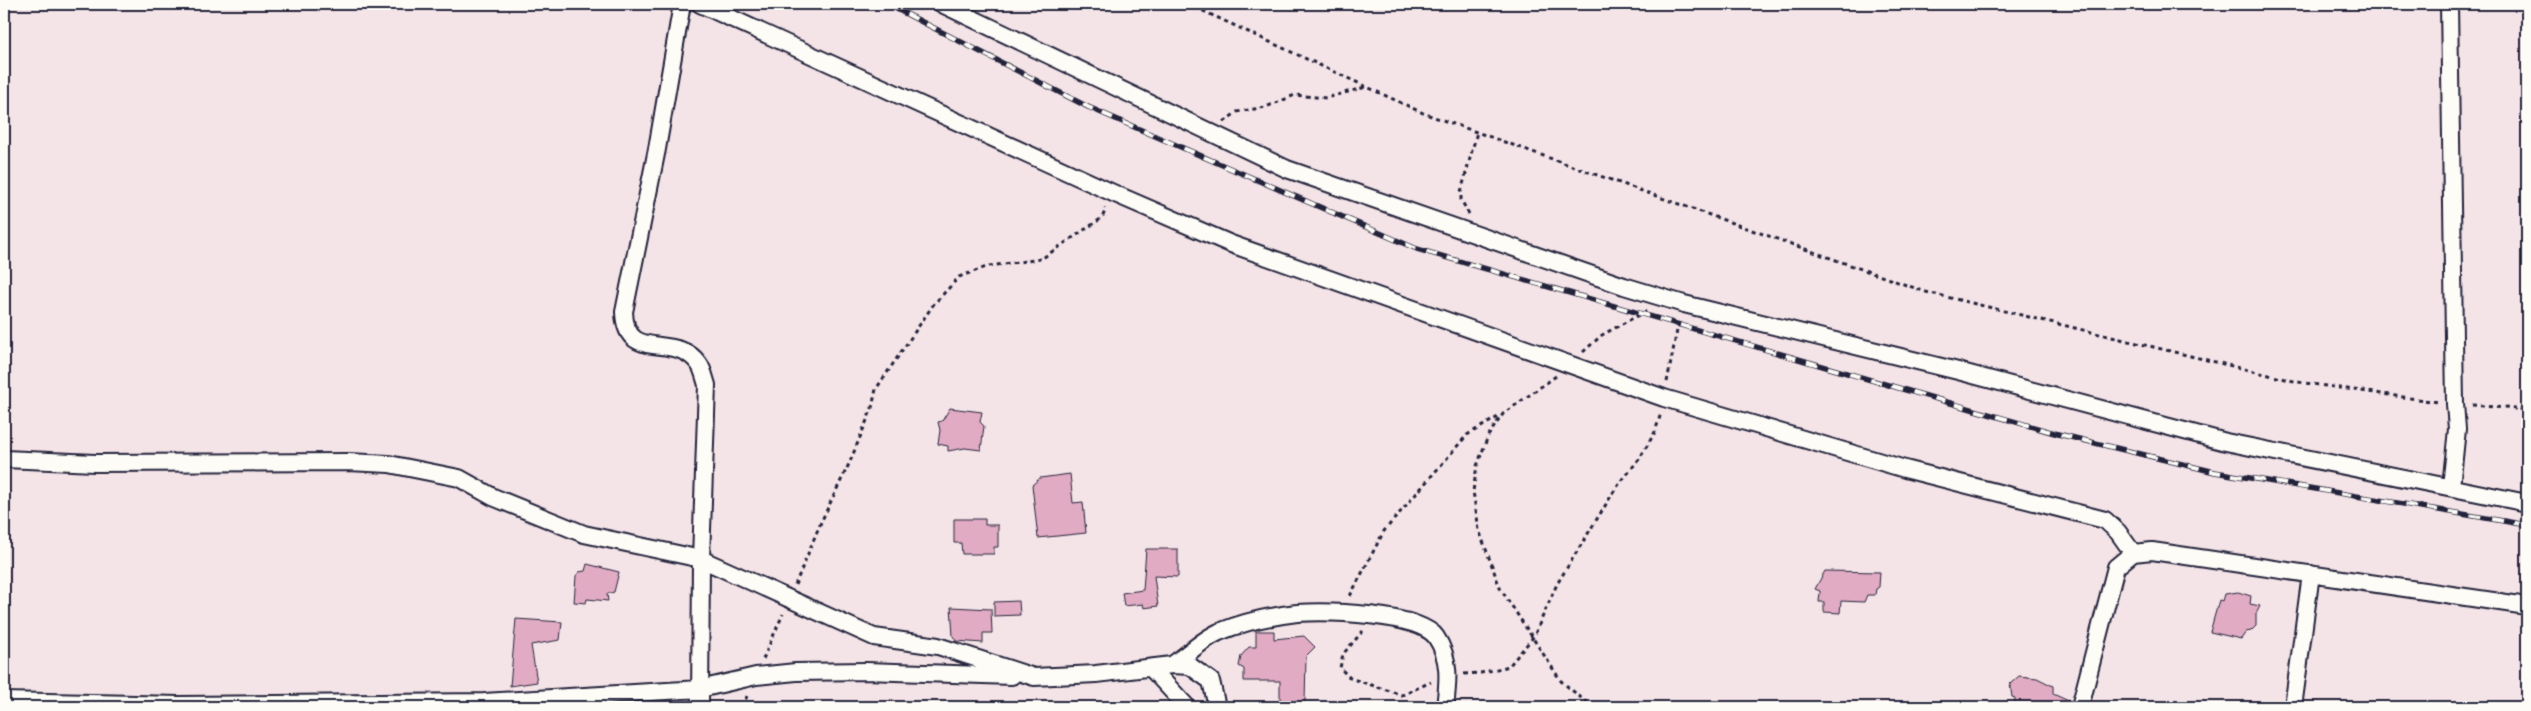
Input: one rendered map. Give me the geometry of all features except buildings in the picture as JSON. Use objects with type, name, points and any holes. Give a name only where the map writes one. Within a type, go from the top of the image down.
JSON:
[{"type":"street","points":[[682,4],[657,149],[624,312],[626,332],[638,342],[679,349],[699,364],[708,398],[701,559],[700,707]]},
{"type":"street","points":[[700,4],[1113,193],[1231,244],[1568,366],[1664,398],[1905,469],[2105,520],[2118,532],[2133,553]]},
{"type":"street","points":[[942,4],[1287,168],[1660,297],[1958,371],[2226,442],[2527,503]]},
{"type":"street","points":[[2449,4],[2455,404],[2457,429],[2451,487]]},
{"type":"street","points":[[4,458],[96,463],[348,462],[389,464],[459,478],[493,497],[584,534],[701,559],[874,636],[938,646],[1034,677]]},
{"type":"street","points":[[2080,707],[2116,567],[2133,553],[2152,551],[2527,606]]},
{"type":"street","points":[[2293,707],[2311,574]]},
{"type":"street","points":[[1172,665],[1218,633],[1259,619],[1298,613],[1377,616],[1421,625],[1436,636],[1445,655],[1449,674],[1445,707]]},
{"type":"street","points":[[4,701],[179,705],[484,702],[700,689],[756,676],[796,672],[866,671],[1034,677],[1096,674],[1172,665],[1190,666],[1204,675],[1210,681],[1218,707]]},
{"type":"street","points":[[1151,668],[1187,707]]},
{"type":"path","points":[[1188,4],[1424,113],[1926,292],[2298,382],[2455,404],[2527,410]]},
{"type":"path","points":[[1213,133],[1230,118],[1244,110],[1266,107],[1295,95],[1326,98],[1368,87]]},
{"type":"path","points":[[1477,132],[1461,192],[1465,208],[1482,237]]},
{"type":"path","points":[[742,707],[872,408],[876,389],[933,305],[952,283],[969,272],[989,266],[1032,261],[1046,256],[1102,218],[1105,211],[1103,202],[1113,193]]},
{"type":"path","points":[[1340,614],[1384,530],[1467,435],[1546,386],[1602,335],[1653,306],[1660,297]]},
{"type":"path","points":[[1377,616],[1343,654],[1340,668],[1350,678],[1402,695],[1449,674],[1481,673],[1509,666],[1534,636],[1557,584],[1616,488],[1640,458],[1655,432],[1664,398],[1677,324],[1684,304]]},
{"type":"path","points":[[1503,414],[1488,436],[1477,466],[1473,491],[1479,530],[1500,588],[1534,636],[1561,681],[1592,707]]},
{"type":"railway","points":[[887,4],[1088,107],[1417,249],[2058,434],[2215,472],[2527,525]]}]
